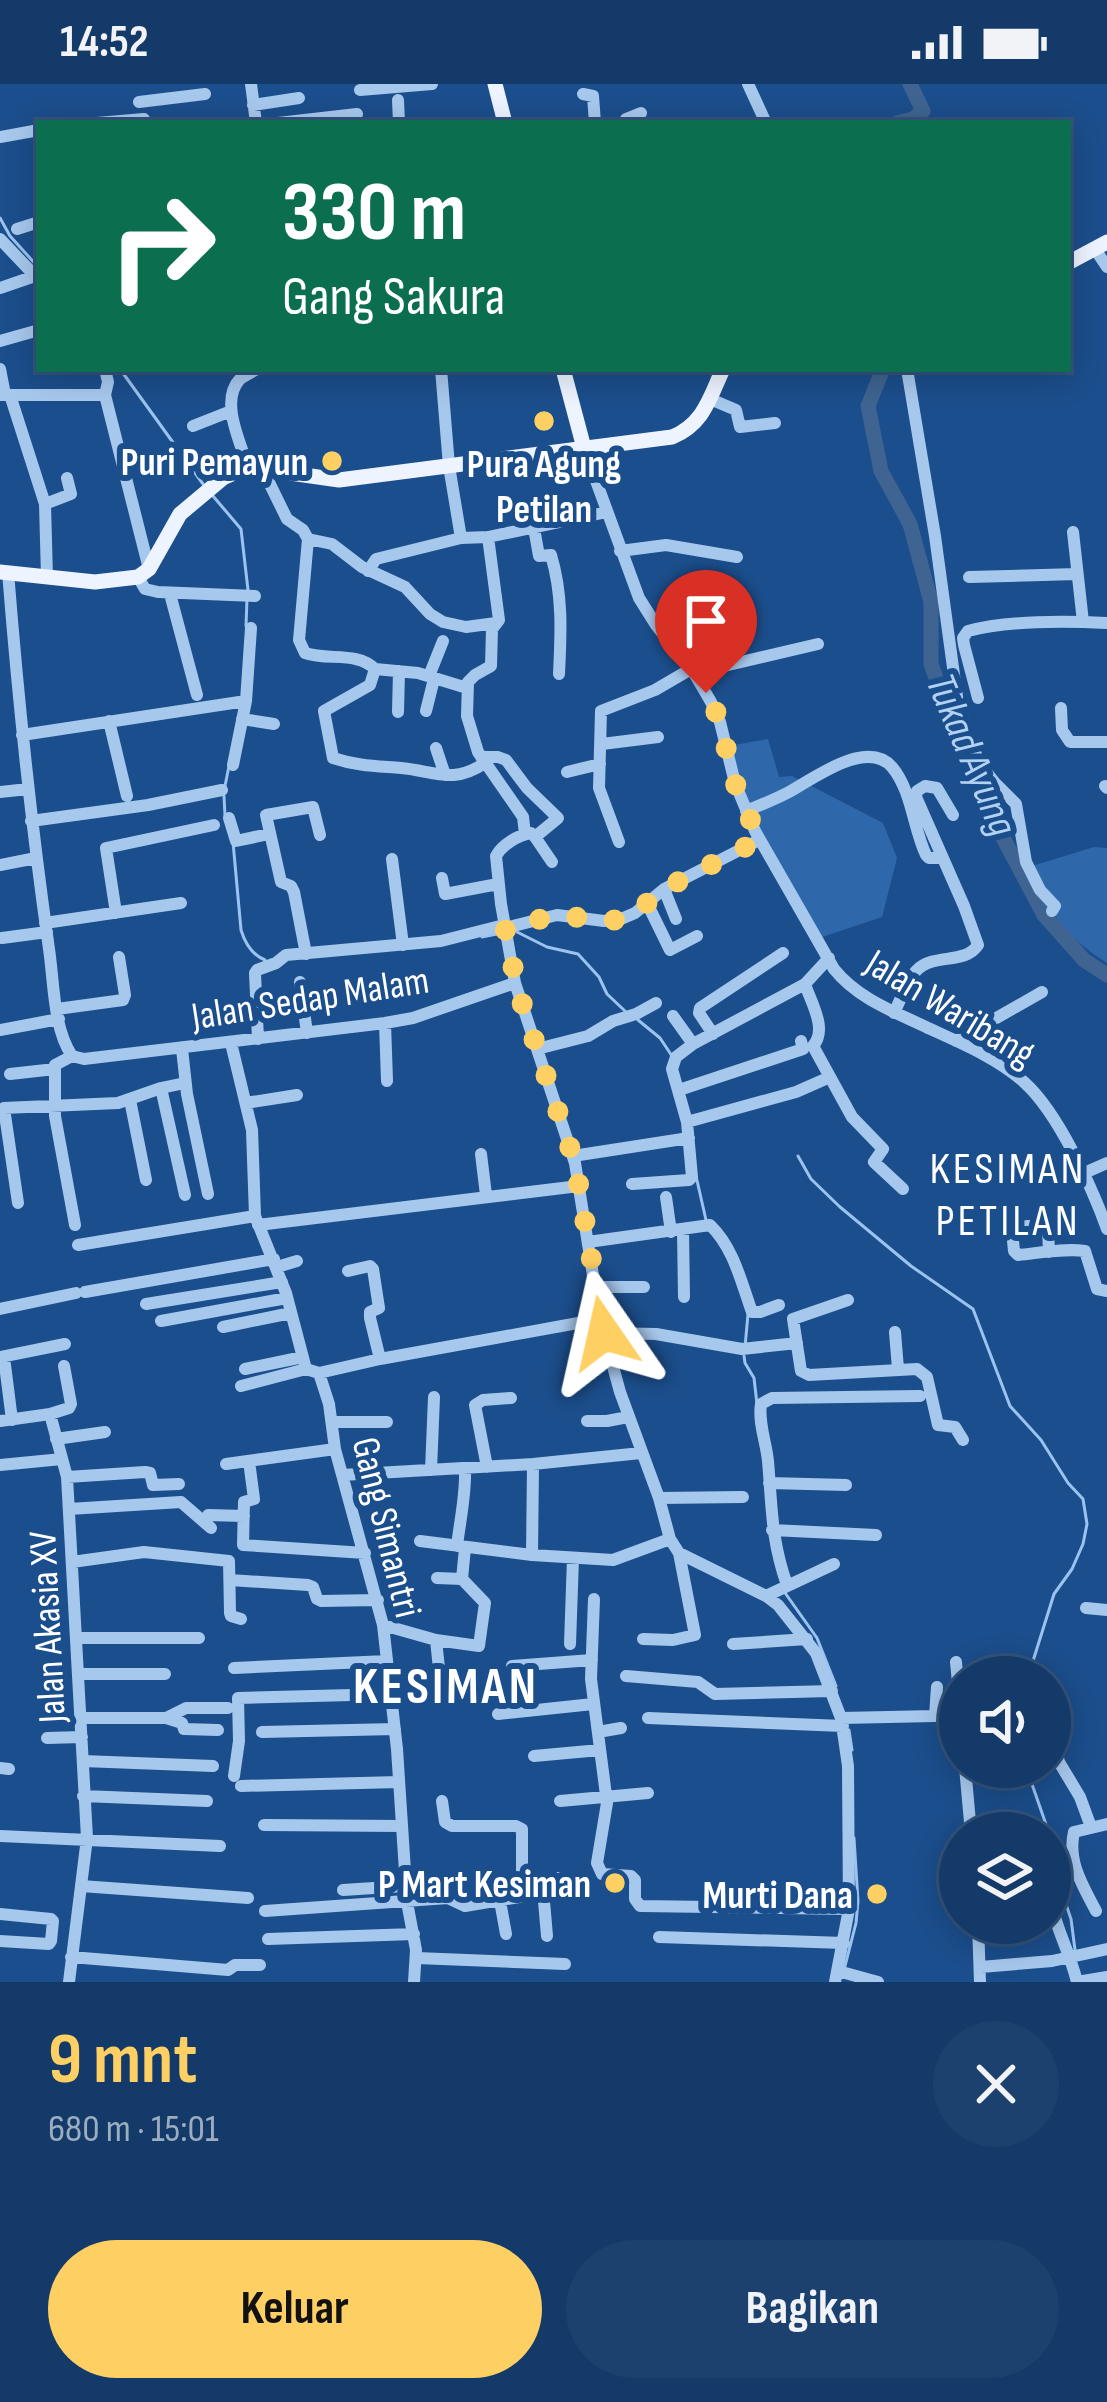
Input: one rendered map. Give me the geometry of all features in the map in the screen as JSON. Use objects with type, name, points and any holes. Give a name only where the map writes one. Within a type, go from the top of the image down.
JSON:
[{"type":"main road","points":[[495,84],[504,120]]},
{"type":"main road","points":[[1071,261],[1101,246]]},
{"type":"main road","points":[[563,372],[584,448]]},
{"type":"main road","points":[[4,572],[95,582],[143,573],[177,518],[229,474],[255,467],[339,480],[660,440],[682,433],[702,415],[722,372]]},
{"type":"street","points":[[133,84],[144,120]]},
{"type":"street","points":[[251,84],[256,120]]},
{"type":"street","points":[[360,90],[432,84]]},
{"type":"street","points":[[748,84],[765,120]]},
{"type":"street","points":[[139,102],[206,94]]},
{"type":"street","points":[[583,94],[592,96],[595,120]]},
{"type":"street","points":[[253,105],[298,98]]},
{"type":"street","points":[[398,100],[399,120]]},
{"type":"street","points":[[625,120],[641,113]]},
{"type":"street","points":[[304,120],[357,114]]},
{"type":"street","points":[[0,137],[36,131]]},
{"type":"street","points":[[17,229],[36,223]]},
{"type":"street","points":[[0,239],[36,277]]},
{"type":"street","points":[[1101,246],[1107,268]]},
{"type":"street","points":[[0,288],[36,278]]},
{"type":"street","points":[[0,341],[36,331]]},
{"type":"street","points":[[0,369],[45,504],[47,577]]},
{"type":"street","points":[[106,372],[105,395],[145,589],[251,596]]},
{"type":"street","points":[[252,372],[235,385],[231,411],[255,467],[287,519],[308,539],[301,645],[308,655],[359,659],[375,669],[467,688]]},
{"type":"street","points":[[441,372],[461,538]]},
{"type":"street","points":[[908,372],[958,704],[980,763],[1016,803],[1026,862],[1054,906],[1052,911]]},
{"type":"street","points":[[5,395],[105,395]]},
{"type":"street","points":[[710,399],[736,410],[740,427],[775,423]]},
{"type":"street","points":[[194,426],[231,411]]},
{"type":"street","name":"Jalan Waribang","points":[[584,448],[644,608],[693,671],[718,716],[732,773],[759,840],[834,969],[847,984],[1007,1070],[1031,1089],[1060,1131],[1107,1229]]},
{"type":"street","points":[[45,504],[71,494],[67,478]]},
{"type":"street","points":[[368,571],[380,557],[607,512]]},
{"type":"street","points":[[533,529],[539,556],[550,555],[559,586],[559,674]]},
{"type":"street","points":[[1073,532],[1083,622]]},
{"type":"street","points":[[488,537],[499,617],[492,634],[491,666],[471,677],[467,688],[469,726],[483,760],[530,836],[552,862]]},
{"type":"street","points":[[308,539],[332,544],[368,571],[407,588],[443,622],[463,627],[496,623]]},
{"type":"street","points":[[620,551],[666,545],[737,557]]},
{"type":"street","points":[[4,572],[36,858],[58,1014],[72,1056],[56,1064],[55,1116],[75,1225]]},
{"type":"street","points":[[969,577],[1077,574]]},
{"type":"street","points":[[170,594],[197,695]]},
{"type":"street","points":[[977,698],[963,638],[968,631],[992,626],[1107,623]]},
{"type":"street","points":[[233,765],[251,628]]},
{"type":"street","points":[[426,711],[443,641]]},
{"type":"street","points":[[620,842],[600,798],[602,709],[693,671],[818,644]]},
{"type":"street","points":[[375,669],[366,688],[324,711],[333,757],[356,765],[445,775],[468,773],[494,756],[506,760],[526,788],[559,818],[498,852],[495,861],[515,983],[573,1156],[602,1326],[628,1418],[679,1553],[695,1635],[643,1640]]},
{"type":"street","points":[[398,671],[398,712]]},
{"type":"street","points":[[0,677],[17,675]]},
{"type":"street","points":[[22,735],[243,702]]},
{"type":"street","points":[[1061,708],[1062,730],[1070,742],[1107,742]]},
{"type":"street","points":[[0,715],[20,711]]},
{"type":"street","points":[[242,719],[274,724]]},
{"type":"street","points":[[109,722],[127,796]]},
{"type":"street","points":[[602,744],[658,737]]},
{"type":"street","points":[[436,748],[445,775]]},
{"type":"street","points":[[746,811],[828,768],[877,758],[895,770],[926,856],[941,857]]},
{"type":"street","points":[[567,772],[600,764]]},
{"type":"street","points":[[894,1012],[917,969],[970,954],[978,945],[916,791],[937,788],[953,815]]},
{"type":"street","points":[[0,792],[28,789]]},
{"type":"street","points":[[31,821],[222,790]]},
{"type":"street","points":[[306,954],[292,887],[281,882],[267,814],[311,806],[320,835]]},
{"type":"street","points":[[229,818],[236,841],[269,834]]},
{"type":"street","points":[[116,913],[106,848],[214,825]]},
{"type":"street","points":[[258,1039],[255,973],[282,958],[441,941],[557,915],[621,920],[664,889],[759,840]]},
{"type":"street","points":[[0,865],[36,858]]},
{"type":"street","points":[[392,860],[403,945]]},
{"type":"street","points":[[442,878],[445,894],[498,884]]},
{"type":"street","points":[[664,889],[676,919]]},
{"type":"street","points":[[2,938],[181,903]]},
{"type":"street","points":[[646,903],[670,950],[697,936]]},
{"type":"street","points":[[713,1034],[700,1008],[783,953]]},
{"type":"street","points":[[0,1030],[123,1000],[119,957]]},
{"type":"street","points":[[632,1184],[691,1179],[689,1122],[674,1062],[693,1044],[805,984],[829,958]]},
{"type":"street","points":[[300,982],[307,1033]]},
{"type":"street","name":"Jalan Sedap Malam","points":[[72,1056],[182,1049],[385,1023],[515,983]]},
{"type":"street","points":[[805,984],[820,1030],[813,1046],[852,1117],[884,1149],[874,1162],[903,1189]]},
{"type":"street","points":[[956,1041],[1042,992]]},
{"type":"street","points":[[537,1049],[588,1036],[656,1003]]},
{"type":"street","points":[[673,1016],[693,1044]]},
{"type":"street","points":[[385,1023],[387,1081]]},
{"type":"street","points":[[681,1090],[803,1049],[801,1041]]},
{"type":"street","points":[[231,1042],[254,1148],[257,1220]]},
{"type":"street","points":[[182,1049],[208,1194]]},
{"type":"street","points":[[10,1074],[55,1070]]},
{"type":"street","points":[[689,1122],[796,1092],[830,1077]]},
{"type":"street","points":[[18,1203],[4,1108],[115,1104],[185,1083]]},
{"type":"street","points":[[161,1088],[185,1195]]},
{"type":"street","points":[[246,1103],[297,1095]]},
{"type":"street","points":[[130,1100],[146,1180]]},
{"type":"street","points":[[573,1156],[689,1138]]},
{"type":"street","points":[[481,1154],[486,1195]]},
{"type":"street","points":[[1082,1174],[1107,1163]]},
{"type":"street","points":[[78,1245],[257,1220],[393,1210],[579,1186]]},
{"type":"street","points":[[666,1197],[677,1231],[684,1297]]},
{"type":"street","name":"Gang Simantri","points":[[257,1220],[332,1422],[335,1449],[378,1600],[392,1694],[406,1902],[415,1934],[414,1982]]},
{"type":"street","points":[[588,1241],[708,1225],[733,1258],[752,1312],[778,1304]]},
{"type":"street","points":[[1049,1252],[1085,1251],[1096,1263],[1096,1289],[1107,1291]]},
{"type":"street","points":[[0,1309],[81,1292],[297,1262]]},
{"type":"street","points":[[348,1270],[373,1269],[379,1309],[370,1312],[370,1318],[380,1359]]},
{"type":"street","points":[[146,1304],[282,1282]]},
{"type":"street","points":[[595,1287],[644,1287]]},
{"type":"street","points":[[161,1321],[287,1298]]},
{"type":"street","points":[[848,1300],[794,1317],[801,1371],[806,1375],[917,1369],[929,1384],[938,1425],[955,1427],[963,1440]]},
{"type":"street","points":[[223,1327],[291,1313]]},
{"type":"street","points":[[245,1369],[380,1359],[602,1326],[746,1348],[796,1343]]},
{"type":"street","points":[[895,1332],[898,1369]]},
{"type":"street","points":[[64,1366],[71,1407],[6,1420],[2,1357],[65,1344]]},
{"type":"street","points":[[241,1386],[309,1366]]},
{"type":"street","points":[[431,1470],[434,1396]]},
{"type":"street","points":[[784,1586],[772,1530],[761,1404],[772,1398],[920,1396]]},
{"type":"street","points":[[487,1468],[475,1405],[512,1398]]},
{"type":"street","name":"Jalan Akasia XV","points":[[50,1414],[68,1477],[87,1838],[69,1982]]},
{"type":"street","points":[[587,1421],[628,1418]]},
{"type":"street","points":[[332,1422],[387,1422]]},
{"type":"street","points":[[56,1439],[105,1432]]},
{"type":"street","points":[[233,1480],[228,1464],[335,1449]]},
{"type":"street","points":[[342,1475],[487,1468],[641,1453]]},
{"type":"street","points":[[0,1465],[62,1459]]},
{"type":"street","points":[[249,1461],[254,1499],[244,1502],[243,1545],[365,1553]]},
{"type":"street","points":[[532,1555],[533,1464]]},
{"type":"street","points":[[382,1625],[436,1640],[481,1643],[485,1604],[462,1579],[459,1516],[466,1494],[465,1469]]},
{"type":"street","points":[[68,1477],[146,1472],[153,1485],[179,1484]]},
{"type":"street","points":[[770,1483],[846,1485]]},
{"type":"street","points":[[659,1498],[742,1497]]},
{"type":"street","points":[[69,1509],[181,1502],[209,1521],[244,1516]]},
{"type":"street","points":[[772,1530],[876,1535]]},
{"type":"street","points":[[420,1541],[613,1560],[670,1539]]},
{"type":"street","points":[[71,1562],[144,1552],[229,1561],[230,1613],[241,1619]]},
{"type":"street","points":[[679,1553],[766,1596],[807,1639],[826,1672],[843,1720],[848,1766],[849,1910],[840,1975],[878,1982]]},
{"type":"street","points":[[570,1644],[573,1558]]},
{"type":"street","points":[[766,1596],[834,1564]]},
{"type":"street","points":[[436,1578],[462,1579]]},
{"type":"street","points":[[230,1580],[308,1585],[321,1601],[378,1600]]},
{"type":"street","points":[[594,1599],[593,1704],[607,1798],[597,1867],[602,1874],[631,1876],[640,1906],[849,1910]]},
{"type":"street","points":[[1086,1608],[1107,1610]]},
{"type":"street","points":[[77,1638],[199,1638]]},
{"type":"street","points":[[733,1644],[807,1639]]},
{"type":"street","points":[[436,1640],[440,1678]]},
{"type":"street","points":[[512,1666],[592,1660]]},
{"type":"street","points":[[234,1668],[387,1661]]},
{"type":"street","points":[[79,1674],[165,1674]]},
{"type":"street","points":[[626,1676],[698,1682],[715,1694],[832,1691]]},
{"type":"street","points":[[648,1718],[935,1716],[937,1687]]},
{"type":"street","points":[[392,1694],[238,1698],[237,1781],[399,1782]]},
{"type":"street","points":[[498,1714],[593,1704]]},
{"type":"street","points":[[81,1718],[166,1718],[185,1708],[227,1708]]},
{"type":"street","points":[[166,1718],[184,1729],[218,1730]]},
{"type":"street","points":[[598,1732],[621,1728]]},
{"type":"street","points":[[262,1732],[395,1729]]},
{"type":"street","points":[[47,1738],[82,1737]]},
{"type":"street","points":[[534,1756],[600,1750]]},
{"type":"street","points":[[82,1760],[213,1766]]},
{"type":"street","points":[[1071,1782],[1091,1827]]},
{"type":"street","points":[[560,1801],[648,1793]]},
{"type":"street","points":[[83,1796],[207,1802]]},
{"type":"street","points":[[265,1911],[448,1898],[465,1906],[519,1897],[522,1829],[448,1825],[442,1802]]},
{"type":"street","points":[[1096,1911],[1072,1856],[1073,1833],[1107,1824]]},
{"type":"street","points":[[264,1825],[402,1826]]},
{"type":"street","points":[[0,1836],[220,1846]]},
{"type":"street","points":[[522,1877],[559,1878]]},
{"type":"street","points":[[542,1878],[547,1936]]},
{"type":"street","points":[[81,1886],[248,1898]]},
{"type":"street","points":[[343,1891],[405,1886]]},
{"type":"street","points":[[500,1901],[506,1934]]},
{"type":"street","points":[[0,1914],[51,1918],[52,1932],[49,1944],[0,1941]]},
{"type":"street","points":[[52,1932],[75,1933]]},
{"type":"street","points":[[268,1939],[415,1934]]},
{"type":"street","points":[[659,1937],[844,1943]]},
{"type":"street","points":[[979,1944],[981,1975],[1107,1949]]},
{"type":"street","points":[[1067,1944],[1075,1957],[1079,1982],[1107,1976]]},
{"type":"street","points":[[71,1957],[228,1970],[235,1965],[260,1965]]},
{"type":"street","points":[[417,1958],[565,1964]]},
{"type":"shaded area","points":[[768,739],[779,777],[792,776],[883,823],[897,858],[882,917],[819,938],[755,821],[729,746]]},
{"type":"shaded area","points":[[1094,847],[1107,848],[1107,963],[1060,922],[1032,866]]},
{"type":"waterway","name":"Tukad Ayung","points":[[909,120],[923,111],[910,84]]},
{"type":"waterway","points":[[0,218],[36,265]]},
{"type":"waterway","points":[[122,372],[203,484]]},
{"type":"waterway","name":"Tukad Ayung","points":[[882,372],[868,406],[881,471],[910,524],[931,602],[931,664],[951,719],[992,817],[1044,915],[1084,960],[1107,975]]},
{"type":"waterway","points":[[213,496],[241,529],[248,590]]},
{"type":"waterway","points":[[246,626],[247,599]]},
{"type":"waterway","points":[[225,786],[229,766]]},
{"type":"waterway","points":[[224,796],[225,816]]},
{"type":"waterway","points":[[233,842],[241,930],[250,948],[265,960]]},
{"type":"waterway","points":[[517,932],[547,947],[578,954],[625,1011]]},
{"type":"waterway","points":[[482,937],[502,933]]},
{"type":"waterway","points":[[638,1020],[660,1038],[672,1056]]},
{"type":"waterway","points":[[798,1156],[811,1179],[840,1207],[911,1266],[973,1309],[1010,1406],[1083,1499],[1087,1524],[1083,1544],[1054,1594],[1035,1656]]},
{"type":"waterway","points":[[696,1176],[706,1220]]},
{"type":"waterway","points":[[745,1347],[748,1314]]},
{"type":"waterway","points":[[744,1356],[754,1378],[757,1404]]},
{"type":"waterway","points":[[783,1590],[817,1638],[836,1686]]},
{"type":"waterway","points":[[849,1730],[852,1750]]},
{"type":"waterway","points":[[1033,1788],[1042,1812]]},
{"type":"waterway","points":[[844,1970],[858,1901],[854,1838]]},
{"type":"waterway","points":[[1071,1919],[1075,1950]]},
{"type":"place","name":"Pura Agung Petilan","points":[[544,421]]},
{"type":"place","name":"Puri Pemayun","points":[[332,461]]},
{"type":"place","name":"P Mart Kesiman","points":[[615,1883]]},
{"type":"place","name":"Murti Dana","points":[[877,1894]]},
{"type":"district","name":"KESIMAN PETILAN","points":[[1008,1193]]},
{"type":"district","name":"KESIMAN","points":[[446,1685]]},
{"type":"route","points":[[604,1333],[575,1163],[532,1039],[505,928],[557,915],[621,920],[664,889],[759,840],[706,693]]}]
